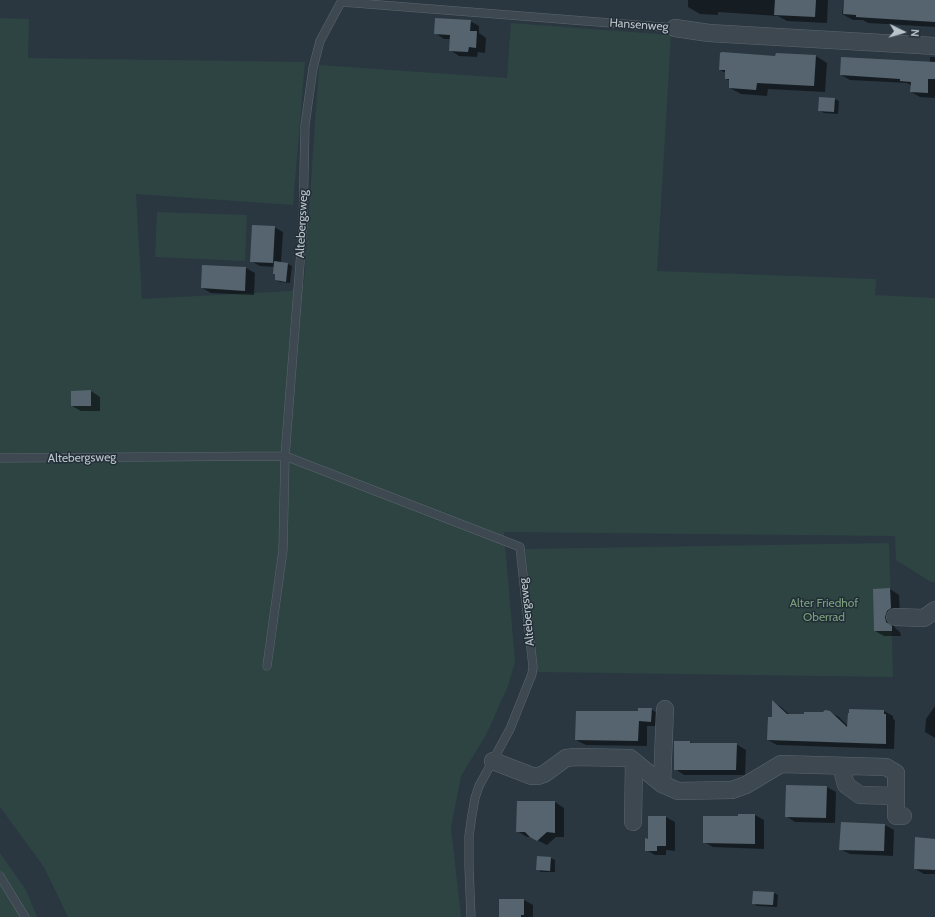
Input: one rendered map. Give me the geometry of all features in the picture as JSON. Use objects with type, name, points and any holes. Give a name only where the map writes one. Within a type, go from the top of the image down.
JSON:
[{"type":"street","name":"Hansenweg","points":[[675,28],[709,33],[935,46]]},
{"type":"street","points":[[895,617],[924,618],[935,610]]},
{"type":"street","points":[[662,784],[665,709]]},
{"type":"street","points":[[493,761],[532,776],[544,774],[566,758],[630,758],[662,784],[678,791],[732,790],[746,785],[781,764],[886,767],[896,773],[896,816],[903,816]]},
{"type":"street","points":[[633,822],[634,761]]},
{"type":"street","points":[[841,766],[846,785],[860,794],[896,796]]},
{"type":"lane","name":"Hansenweg","points":[[342,1],[675,28]]},
{"type":"lane","name":"Altebergsweg","points":[[285,456],[303,225],[305,126],[312,68],[320,41],[342,1]]},
{"type":"lane","name":"Altebergsweg","points":[[0,458],[285,456],[520,547],[533,667],[532,674],[510,729],[479,786],[472,815],[469,859],[471,917]]},
{"type":"lane","points":[[267,666],[283,550],[285,456]]},
{"type":"lane","points":[[0,876],[25,917]]},
{"type":"green space","points":[[0,18],[29,19],[28,58],[305,62],[293,205],[136,194],[142,299],[291,291],[304,283],[319,65],[507,78],[511,23],[671,35],[657,271],[876,279],[875,295],[935,298],[935,582],[931,582],[896,560],[895,536],[504,532],[515,662],[508,686],[486,735],[461,776],[451,828],[461,917],[68,917],[44,867],[0,807]]},
{"type":"green space","points":[[157,212],[247,215],[245,261],[155,257]]},
{"type":"green space","name":"Alter Friedhof Oberrad","points":[[889,543],[893,677],[537,672],[525,549]]},
{"type":"green space","points":[[0,853],[26,890],[37,917],[0,917]]},
{"type":"building","points":[[775,0],[816,0],[815,17],[774,15]]},
{"type":"building","points":[[844,0],[935,0],[935,22],[856,17],[856,15],[843,14]]},
{"type":"building","points":[[435,18],[471,20],[470,31],[477,31],[476,48],[469,47],[468,52],[449,51],[450,35],[434,34]]},
{"type":"building","points":[[720,53],[775,56],[776,53],[816,55],[814,86],[757,83],[756,90],[729,88],[729,79],[725,79],[725,70],[719,70]]},
{"type":"building","points":[[841,57],[935,62],[935,79],[928,79],[928,93],[910,92],[911,82],[900,81],[900,79],[840,75]]},
{"type":"building","points":[[819,97],[835,98],[834,112],[818,111]]},
{"type":"building","points":[[252,225],[275,226],[273,263],[250,262]]},
{"type":"building","points":[[274,261],[288,263],[286,282],[275,280],[275,274],[273,274]]},
{"type":"building","points":[[202,265],[246,267],[245,291],[201,288]]},
{"type":"building","points":[[91,390],[91,406],[71,406],[71,391]]},
{"type":"building","points":[[890,588],[891,608],[887,611],[885,617],[886,622],[892,626],[892,631],[874,631],[873,589]]},
{"type":"building","points":[[772,700],[787,714],[823,712],[825,710],[830,711],[847,727],[849,709],[884,710],[884,714],[886,714],[886,744],[767,740],[768,717],[772,717]]},
{"type":"building","points":[[638,708],[652,708],[651,722],[639,721],[638,741],[575,740],[576,711],[638,711]]},
{"type":"building","points":[[674,741],[690,741],[690,743],[737,743],[736,770],[674,770]]},
{"type":"building","points":[[786,785],[827,786],[826,818],[785,817]]},
{"type":"building","points":[[517,801],[555,801],[555,833],[547,832],[537,841],[525,832],[516,832]]},
{"type":"building","points":[[738,814],[755,814],[755,844],[703,843],[703,816],[738,816]]},
{"type":"building","points":[[648,816],[666,816],[666,846],[657,846],[657,851],[645,851],[645,838],[648,839]]},
{"type":"building","points":[[841,822],[885,824],[884,851],[839,850]]},
{"type":"building","points":[[915,837],[935,839],[935,870],[914,869]]},
{"type":"building","points":[[537,856],[551,857],[550,871],[536,870]]},
{"type":"building","points":[[753,891],[774,892],[773,905],[752,904]]},
{"type":"building","points":[[499,899],[524,899],[524,915],[521,915],[521,917],[499,917]]}]
